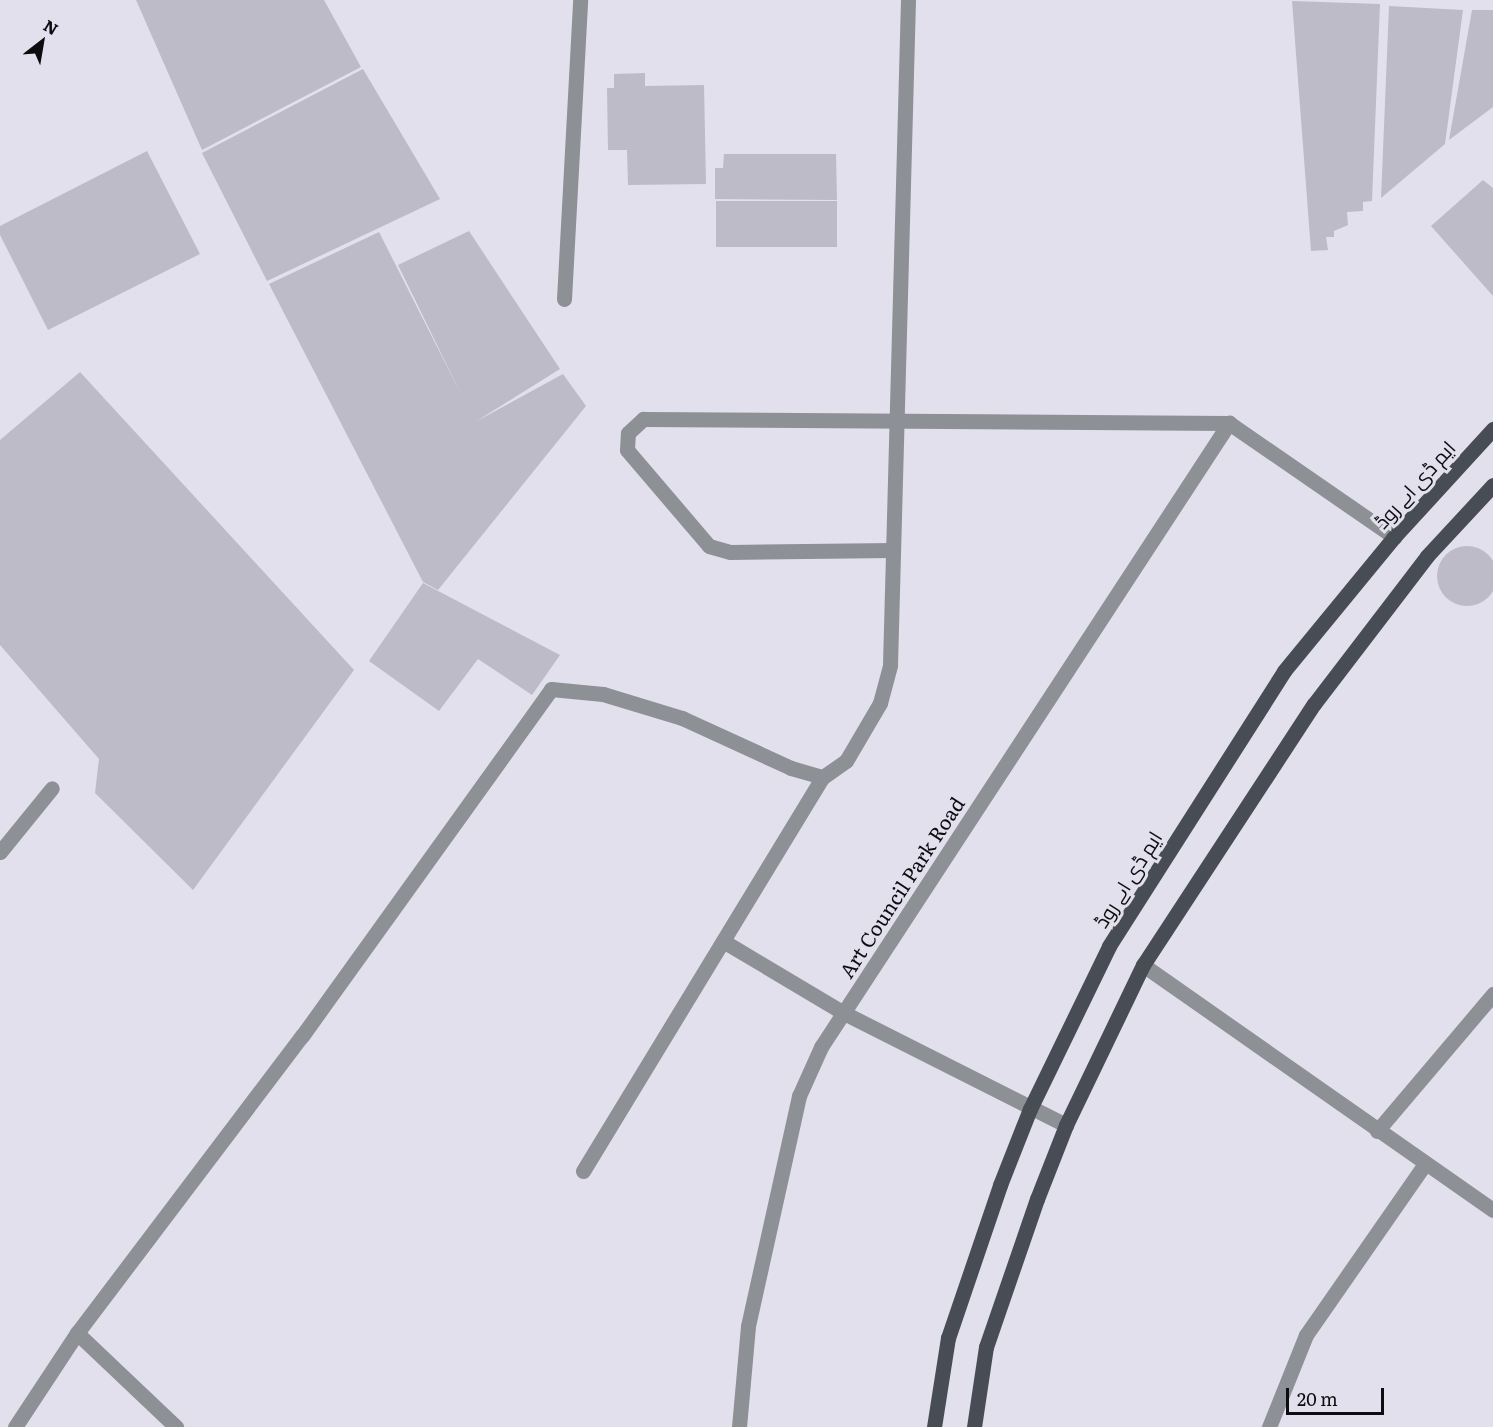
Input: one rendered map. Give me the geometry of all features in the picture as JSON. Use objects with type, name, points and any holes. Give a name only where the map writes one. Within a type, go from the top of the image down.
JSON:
[{"type":"main road","name":"ایم ڈی اے روڈ","points":[[934,1427],[948,1338],[1030,1109],[1115,936],[1284,671],[1394,537],[1493,429]]},
{"type":"main road","points":[[974,1427],[986,1347],[1066,1125],[1143,965],[1314,704],[1426,556],[1493,485]]},
{"type":"street","points":[[564,299],[579,0]]},
{"type":"street","points":[[583,1172],[823,777],[846,760],[880,703],[890,665],[908,0]]},
{"type":"street","points":[[893,550],[730,552],[709,546],[627,450],[628,433],[643,419],[897,423],[1229,423],[1394,537]]},
{"type":"street","name":"Art Council Park Road","points":[[739,1427],[748,1326],[798,1096],[821,1047],[1229,423]]},
{"type":"street","points":[[15,1427],[77,1333],[302,1036],[550,689],[603,694],[682,718],[791,768],[823,777]]},
{"type":"street","points":[[0,852],[52,788]]},
{"type":"street","points":[[723,941],[843,1013],[1030,1109],[1066,1125]]},
{"type":"street","points":[[1143,965],[1377,1131],[1493,1210]]},
{"type":"street","points":[[1377,1131],[1493,994]]},
{"type":"street","points":[[1269,1427],[1306,1335],[1425,1164]]},
{"type":"street","points":[[77,1333],[177,1427]]},
{"type":"building","points":[[136,0],[324,0],[361,67],[202,150]]},
{"type":"building","points":[[1292,1],[1380,4],[1372,201],[1363,202],[1363,211],[1347,212],[1348,225],[1334,231],[1334,237],[1326,237],[1328,250],[1311,251]]},
{"type":"building","points":[[1389,6],[1463,10],[1445,144],[1381,198]]},
{"type":"building","points":[[1472,10],[1493,10],[1493,107],[1449,140]]},
{"type":"building","points":[[363,69],[440,199],[267,281],[202,153]]},
{"type":"building","points":[[645,73],[645,86],[704,85],[706,184],[628,185],[627,150],[608,150],[607,88],[614,88],[614,74]]},
{"type":"building","points":[[147,151],[200,254],[48,330],[0,235],[0,226]]},
{"type":"building","points":[[724,154],[836,154],[837,200],[715,199],[715,168],[723,168]]},
{"type":"building","points":[[1483,180],[1493,188],[1493,296],[1431,226]]},
{"type":"building","points":[[716,201],[837,201],[837,247],[716,247]]},
{"type":"building","points":[[469,231],[560,369],[475,422],[563,374],[586,406],[438,590],[423,582],[269,284],[379,232],[461,394],[398,265]]},
{"type":"building","points":[[80,372],[354,670],[193,890],[95,793],[99,759],[0,645],[0,440]]},
{"type":"building","points":[[1467,546],[1484,551],[1492,559],[1497,576],[1492,593],[1484,601],[1467,606],[1450,601],[1442,593],[1437,576],[1442,559],[1450,551]]},
{"type":"building","points":[[423,583],[560,655],[532,695],[478,659],[439,711],[369,661]]}]
